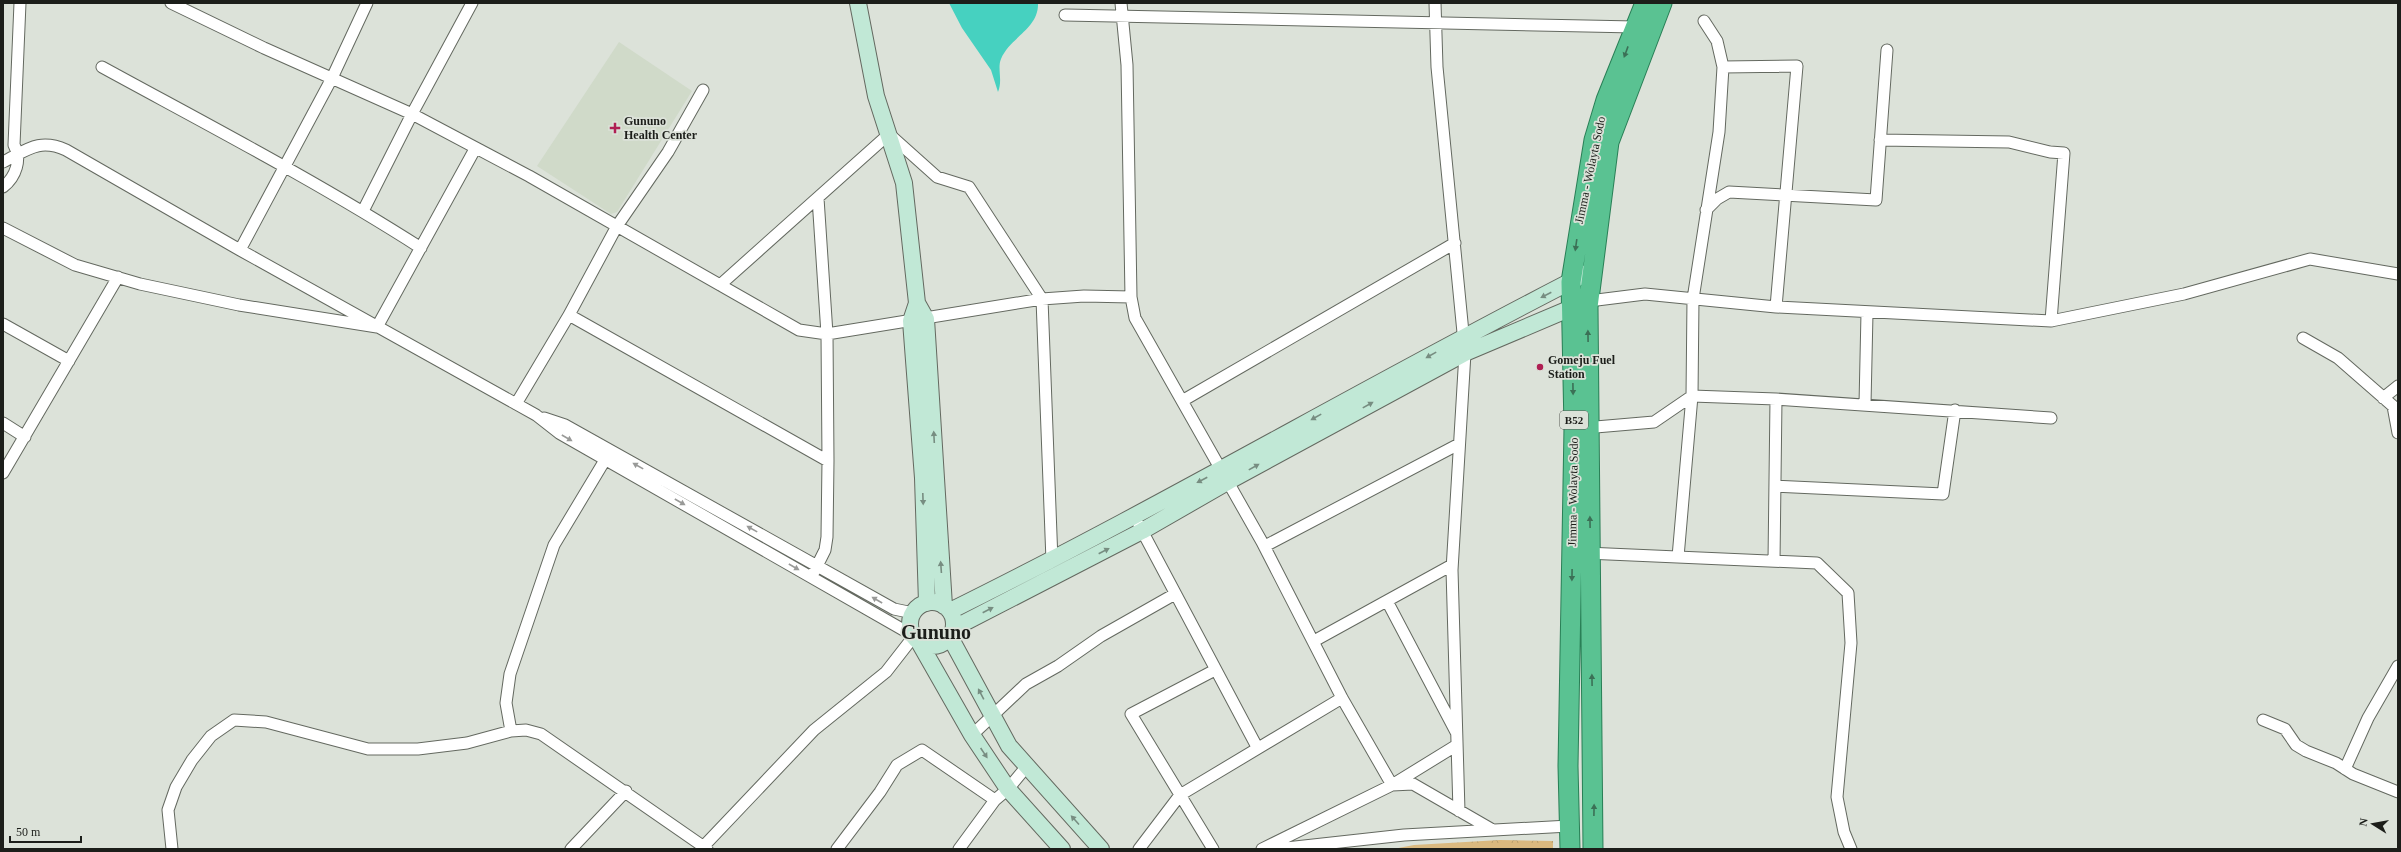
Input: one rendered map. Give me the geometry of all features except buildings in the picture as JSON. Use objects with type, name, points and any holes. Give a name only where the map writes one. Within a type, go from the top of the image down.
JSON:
[{"type":"highway","name":"Jimma - Wolayta Sodo","points":[[1580,304],[1571,282],[1594,140],[1606,100],[1645,3]]},
{"type":"highway","name":"Jimma - Wolayta Sodo","points":[[1593,849],[1582,553],[1580,304],[1593,270],[1609,142],[1662,3]]},
{"type":"highway","name":"Jimma - Wolayta Sodo","points":[[1570,849],[1568,766],[1582,553]]},
{"type":"main road","points":[[858,3],[876,96],[890,134],[904,183],[919,320],[929,479],[927,603]]},
{"type":"main road","points":[[1062,849],[1008,789],[972,736],[911,629],[913,613],[919,607],[927,603],[935,603],[947,608],[1052,561],[1134,517],[1225,475],[1464,345],[1593,270]]},
{"type":"main road","points":[[1464,345],[1580,304]]},
{"type":"main road","points":[[916,639],[927,646],[936,646],[944,643],[952,632],[1142,531],[1225,475]]},
{"type":"main road","points":[[929,479],[947,608],[952,632],[1010,746],[1101,849]]},
{"type":"street","points":[[3,187],[15,171],[19,154],[14,145],[20,3]]},
{"type":"street","points":[[171,3],[412,114],[617,226],[799,330],[827,334],[1042,299],[1084,296],[1131,297]]},
{"type":"street","points":[[240,250],[332,78],[367,3]]},
{"type":"street","points":[[363,211],[412,114],[472,3]]},
{"type":"street","points":[[1121,3],[1127,65],[1131,297],[1135,318],[1265,546],[1342,698],[1392,785]]},
{"type":"street","points":[[1436,3],[1437,67],[1464,345],[1452,565],[1459,811]]},
{"type":"street","points":[[1065,15],[1635,27]]},
{"type":"street","points":[[1678,557],[1692,396],[1693,298],[1719,132],[1723,67],[1717,41],[1704,20]]},
{"type":"street","points":[[1706,210],[1718,199],[1729,192],[1876,200],[1887,50]]},
{"type":"street","points":[[1723,67],[1797,66],[1787,196],[1776,306]]},
{"type":"street","points":[[102,67],[285,166],[363,211],[421,248]]},
{"type":"street","points":[[516,404],[569,315],[617,226],[668,152],[703,90]]},
{"type":"street","points":[[720,286],[890,134],[937,177],[969,187],[1042,299],[1052,561]]},
{"type":"street","points":[[1880,140],[2009,142],[2050,152],[2064,153],[2051,322]]},
{"type":"street","points":[[3,162],[44,144],[53,144],[66,150],[240,250],[536,415],[559,433],[811,576],[916,639],[886,672],[814,730],[704,848],[626,791],[541,734],[526,730],[511,730],[467,743],[418,749],[368,749],[266,722],[234,720],[211,736],[192,760],[176,787],[168,810],[172,849]]},
{"type":"street","points":[[377,327],[475,149]]},
{"type":"street","points":[[811,576],[825,550],[827,537],[827,334],[818,198]]},
{"type":"street","points":[[3,228],[75,265],[118,277],[239,305],[377,327]]},
{"type":"street","points":[[1182,401],[1455,243]]},
{"type":"street","points":[[1580,304],[1645,294],[1867,313],[2051,322],[2184,294],[2310,259],[2398,274]]},
{"type":"street","points":[[3,473],[118,277]]},
{"type":"street","points":[[1864,404],[1867,313]]},
{"type":"street","points":[[569,315],[828,460]]},
{"type":"street","points":[[3,324],[69,361]]},
{"type":"street","points":[[2303,338],[2338,358],[2393,406],[2398,433]]},
{"type":"street","points":[[2383,398],[2398,386]]},
{"type":"street","points":[[1581,428],[1654,422],[1692,396],[1864,404],[2051,418]]},
{"type":"street","points":[[1774,561],[1776,399]]},
{"type":"street","points":[[1775,486],[1943,494],[1955,410]]},
{"type":"street","points":[[536,415],[565,425],[894,609],[913,613]]},
{"type":"street","points":[[3,423],[25,437]]},
{"type":"street","points":[[1265,546],[1459,444]]},
{"type":"street","points":[[511,730],[506,703],[510,674],[554,545],[605,460]]},
{"type":"street","points":[[1134,517],[1257,747]]},
{"type":"street","points":[[1582,553],[1817,563],[1848,593],[1851,643],[1837,797],[1844,832],[1851,849]]},
{"type":"street","points":[[1314,641],[1452,565]]},
{"type":"street","points":[[972,736],[1026,684],[1058,666],[1101,636],[1175,594]]},
{"type":"street","points":[[1387,602],[1457,740]]},
{"type":"street","points":[[2345,769],[2368,718],[2398,666]]},
{"type":"street","points":[[1213,849],[1131,714],[1215,670]]},
{"type":"street","points":[[1139,849],[1180,795],[1257,747],[1342,698]]},
{"type":"street","points":[[2263,720],[2285,729],[2296,745],[2306,751],[2336,763],[2345,769],[2398,792]]},
{"type":"street","points":[[1262,849],[1392,785],[1457,740]]},
{"type":"street","points":[[838,849],[880,792],[897,765],[922,750],[995,800]]},
{"type":"street","points":[[959,849],[995,800],[1008,789],[1027,766]]},
{"type":"street","points":[[1392,785],[1413,784],[1491,829]]},
{"type":"street","points":[[571,849],[626,791]]},
{"type":"street","points":[[1277,849],[1404,835],[1491,829],[1569,826]]},
{"type":"shaded area","name":"Gununo Health Center","points":[[619,42],[692,91],[617,212],[611,214],[537,166]]},
{"type":"green space","points":[[1500,840],[1553,841],[1553,849],[1393,849],[1414,845]]},
{"type":"water","points":[[949,3],[1038,3],[1034,20],[1005,51],[1001,59],[998,92],[991,70],[962,28]]},
{"type":"place","name":"Gununo Health Center","points":[[615,128]]},
{"type":"place","name":"Gomeju Fuel Station","points":[[1540,367]]},
{"type":"district","name":"Gununo","points":[[936,632]]}]
